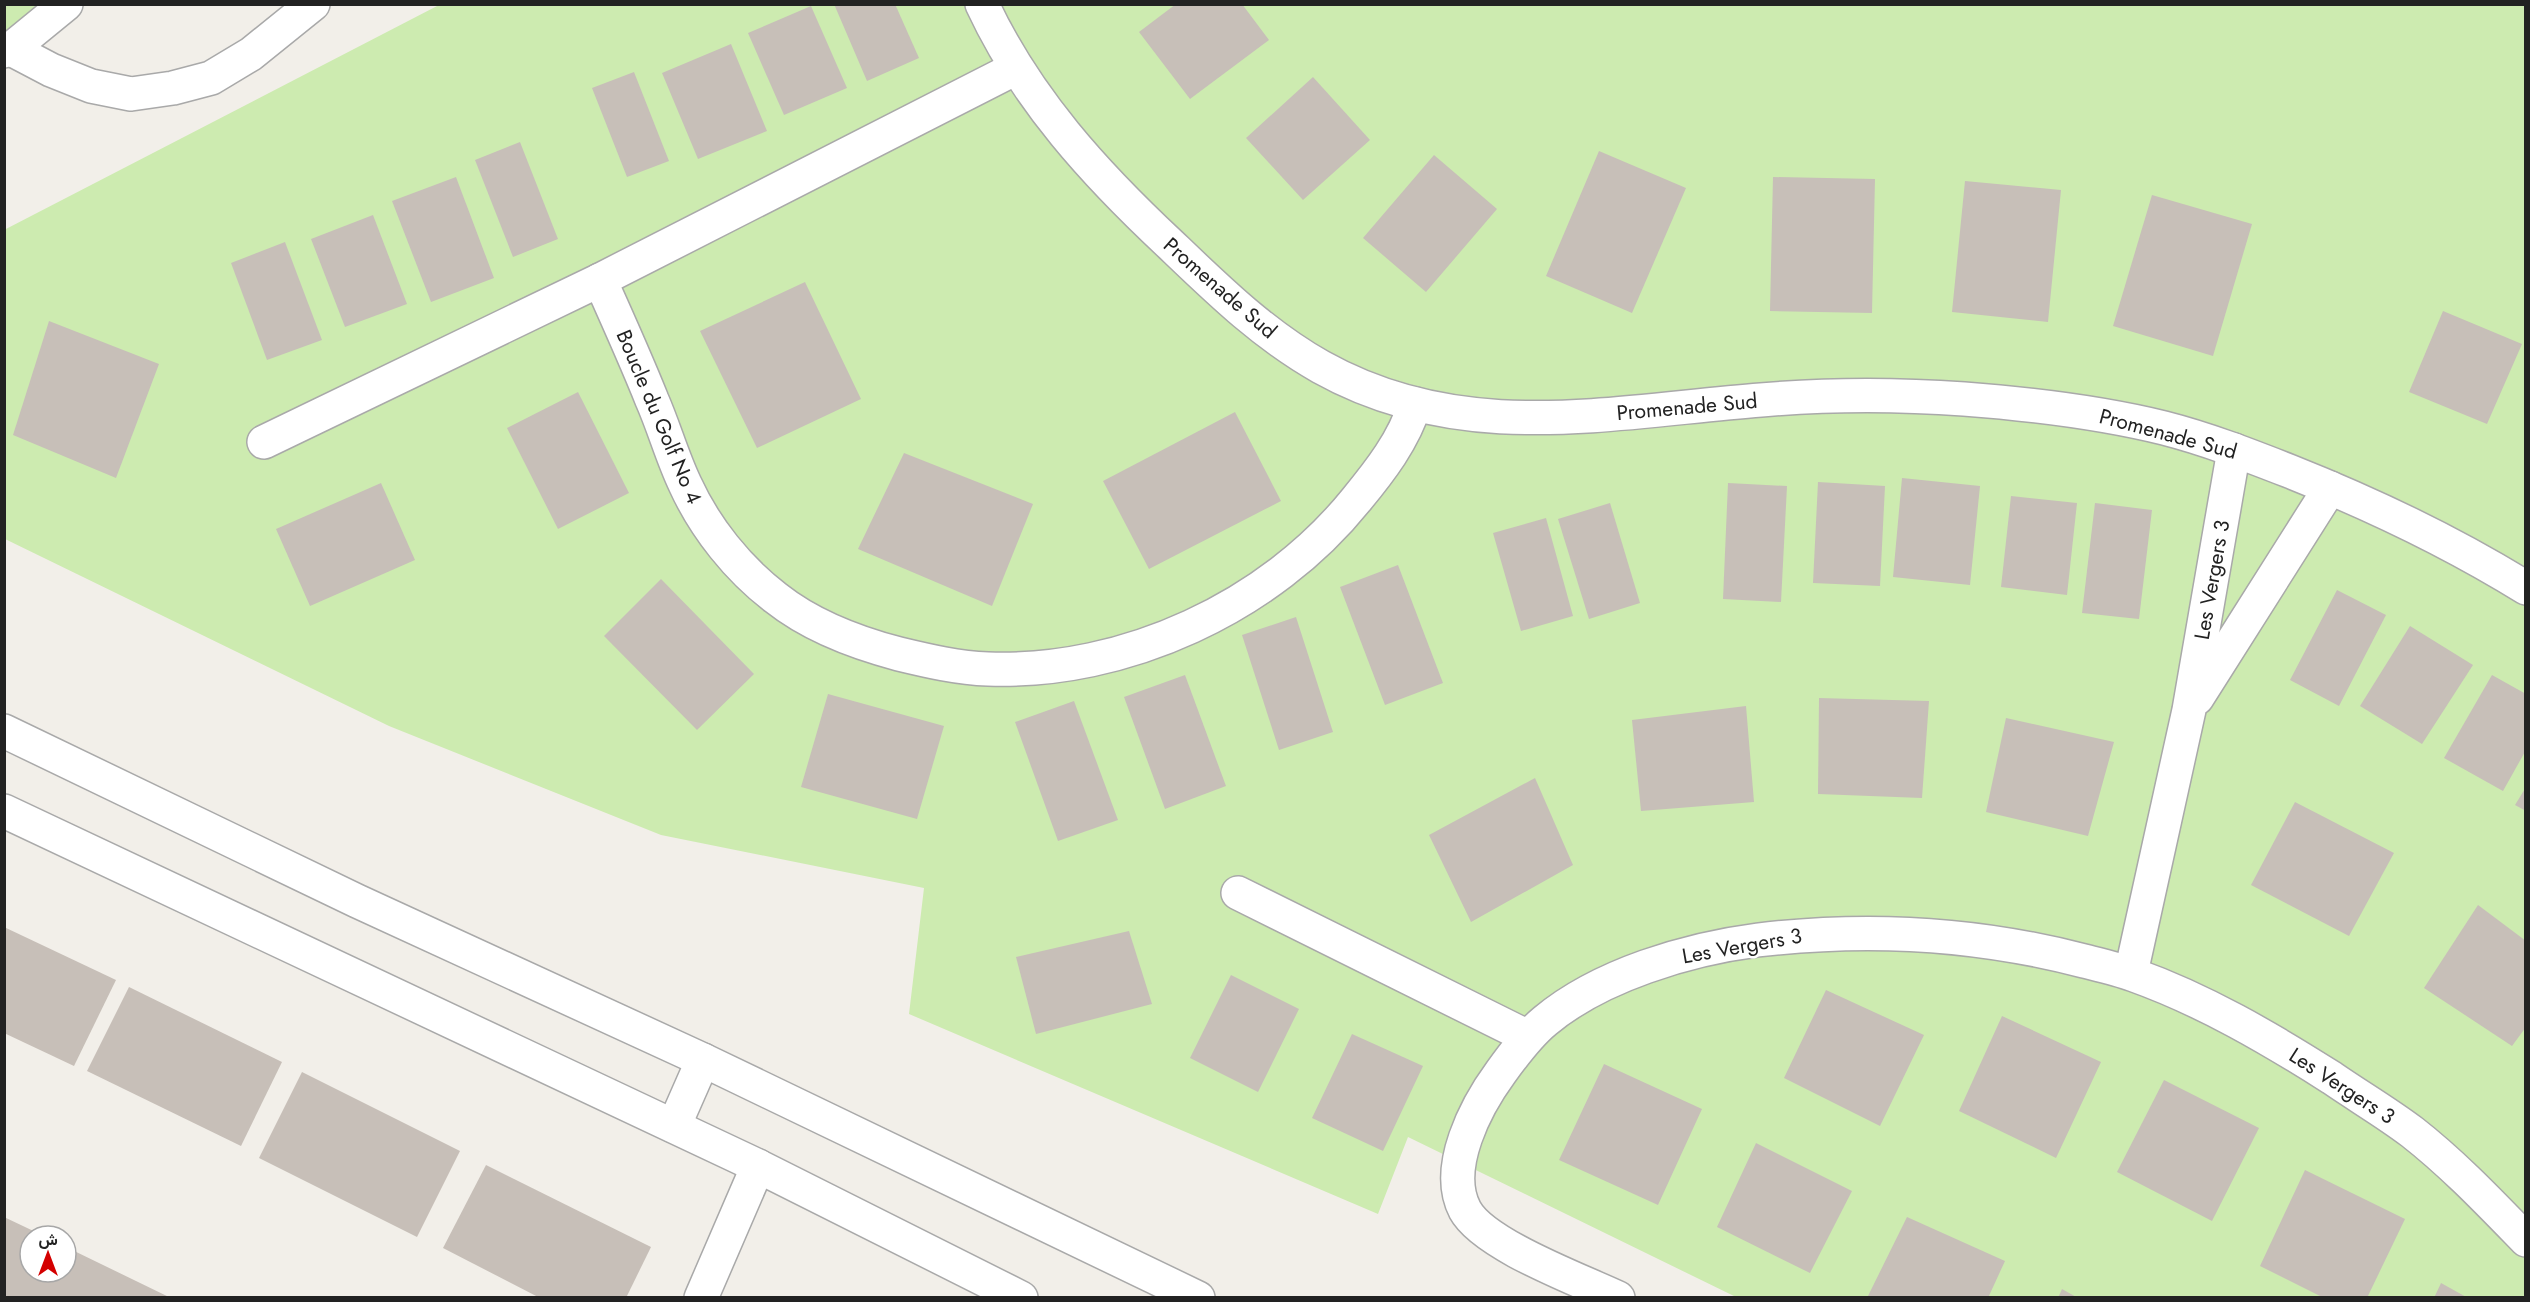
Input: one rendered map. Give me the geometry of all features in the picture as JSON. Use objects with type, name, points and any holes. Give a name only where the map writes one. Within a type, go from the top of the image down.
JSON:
[{"type":"street","points":[[66,4],[8,50],[91,86],[131,94],[173,88],[212,78],[251,54],[313,4]]},
{"type":"street","name":"Promenade Sud","points":[[982,4],[1016,68],[1074,146],[1148,223],[1223,296],[1289,348],[1326,370],[1375,392],[1415,404],[1478,416],[1517,419],[1840,394],[1967,399],[2105,415],[2165,428],[2234,450],[2330,488],[2439,538],[2526,588]]},
{"type":"street","points":[[264,442],[600,280],[1016,68]]},
{"type":"street","name":"Boucle du Golf No 4","points":[[600,280],[652,400],[685,484],[714,533],[754,579],[778,600],[856,641],[952,666],[989,669],[1052,666],[1082,661],[1149,643],[1198,624],[1229,607],[1280,571],[1328,532],[1381,468],[1410,421],[1415,404]]},
{"type":"street","name":"Les Vergers 3","points":[[2131,974],[2189,710],[2234,450]]},
{"type":"street","name":"Les Vergers 3","points":[[2189,710],[2330,488]]},
{"type":"street","points":[[4,731],[357,901],[704,1060],[1198,1298]]},
{"type":"street","points":[[4,812],[758,1166],[1021,1298]]},
{"type":"street","points":[[1238,893],[1528,1037]]},
{"type":"street","name":"Les Vergers 3","points":[[1618,1298],[1498,1242],[1479,1228],[1466,1212],[1459,1195],[1460,1158],[1466,1137],[1499,1074],[1528,1037],[1546,1020],[1574,1002],[1645,967],[1691,951],[1817,933],[1909,933],[1981,940],[2050,952],[2131,974],[2190,998],[2246,1026],[2413,1133],[2484,1197],[2526,1240]]},
{"type":"street","points":[[674,1126],[704,1060]]},
{"type":"street","points":[[701,1298],[758,1166]]},
{"type":"green space","points":[[5,5],[62,5],[5,67]]},
{"type":"green space","points":[[439,5],[2525,5],[2525,1297],[1736,1297],[1408,1137],[1378,1214],[909,1014],[924,888],[661,835],[389,726],[5,539],[4,230]]},
{"type":"building","points":[[834,4],[895,4],[919,58],[867,81]]},
{"type":"building","points":[[1176,4],[1242,4],[1269,40],[1190,99],[1139,32]]},
{"type":"building","points":[[811,6],[847,88],[784,115],[748,33]]},
{"type":"building","points":[[731,44],[767,131],[698,159],[662,73]]},
{"type":"building","points":[[634,72],[669,161],[627,177],[592,88]]},
{"type":"building","points":[[1313,77],[1370,140],[1303,200],[1246,138]]},
{"type":"building","points":[[520,142],[558,239],[513,257],[475,160]]},
{"type":"building","points":[[1599,151],[1686,188],[1632,313],[1546,276]]},
{"type":"building","points":[[1434,155],[1497,209],[1426,292],[1363,238]]},
{"type":"building","points":[[456,177],[494,278],[431,302],[392,201]]},
{"type":"building","points":[[1773,177],[1875,179],[1872,313],[1770,311]]},
{"type":"building","points":[[1965,181],[2061,190],[2048,322],[1952,312]]},
{"type":"building","points":[[2152,195],[2252,224],[2213,356],[2113,326]]},
{"type":"building","points":[[373,215],[407,304],[345,327],[311,239]]},
{"type":"building","points":[[285,242],[322,340],[267,360],[231,263]]},
{"type":"building","points":[[805,282],[861,399],[757,448],[700,331]]},
{"type":"building","points":[[2443,311],[2522,344],[2487,424],[2409,392]]},
{"type":"building","points":[[49,321],[159,364],[116,478],[13,435]]},
{"type":"building","points":[[578,392],[629,493],[558,529],[507,428]]},
{"type":"building","points":[[1235,412],[1281,501],[1149,569],[1103,481]]},
{"type":"building","points":[[904,453],[1033,504],[992,606],[858,549]]},
{"type":"building","points":[[1902,478],[1980,486],[1970,585],[1893,577]]},
{"type":"building","points":[[1818,482],[1885,486],[1880,586],[1813,583]]},
{"type":"building","points":[[381,483],[415,560],[310,606],[276,529]]},
{"type":"building","points":[[1728,483],[1787,486],[1781,602],[1723,599]]},
{"type":"building","points":[[2011,496],[2077,503],[2067,595],[2001,587]]},
{"type":"building","points":[[1610,503],[1640,603],[1589,619],[1558,519]]},
{"type":"building","points":[[2095,503],[2152,510],[2139,619],[2082,613]]},
{"type":"building","points":[[1546,518],[1573,616],[1521,631],[1493,533]]},
{"type":"building","points":[[1398,565],[1443,683],[1385,705],[1340,587]]},
{"type":"building","points":[[661,579],[754,674],[697,730],[604,636]]},
{"type":"building","points":[[2337,590],[2386,615],[2339,706],[2290,680]]},
{"type":"building","points":[[1296,617],[1333,732],[1279,750],[1242,635]]},
{"type":"building","points":[[2410,626],[2473,665],[2422,744],[2360,706]]},
{"type":"building","points":[[1185,675],[1226,786],[1165,809],[1124,697]]},
{"type":"building","points":[[2492,675],[2526,694],[2526,750],[2503,791],[2444,758]]},
{"type":"building","points":[[828,694],[944,726],[917,819],[801,787]]},
{"type":"building","points":[[1819,698],[1929,701],[1922,798],[1818,794]]},
{"type":"building","points":[[1074,701],[1118,820],[1058,841],[1015,722]]},
{"type":"building","points":[[1746,706],[1754,802],[1641,811],[1632,720]]},
{"type":"building","points":[[2006,718],[2114,742],[2088,836],[1986,812]]},
{"type":"building","points":[[1535,778],[1573,865],[1471,922],[1429,835]]},
{"type":"building","points":[[2526,787],[2526,811],[2515,805]]},
{"type":"building","points":[[2295,802],[2394,853],[2349,936],[2251,885]]},
{"type":"building","points":[[2478,905],[2526,941],[2526,1027],[2512,1046],[2424,988]]},
{"type":"building","points":[[4,927],[116,980],[74,1066],[4,1033]]},
{"type":"building","points":[[1129,931],[1152,1004],[1036,1034],[1016,957]]},
{"type":"building","points":[[1231,975],[1299,1009],[1258,1092],[1190,1058]]},
{"type":"building","points":[[129,987],[282,1062],[241,1146],[87,1071]]},
{"type":"building","points":[[1826,990],[1924,1035],[1880,1126],[1784,1078]]},
{"type":"building","points":[[2002,1016],[2101,1062],[2056,1158],[1959,1111]]},
{"type":"building","points":[[1352,1034],[1423,1066],[1383,1151],[1312,1118]]},
{"type":"building","points":[[1604,1064],[1702,1109],[1658,1205],[1559,1160]]},
{"type":"building","points":[[302,1072],[460,1151],[417,1237],[259,1158]]},
{"type":"building","points":[[2164,1080],[2259,1128],[2212,1221],[2117,1172]]},
{"type":"building","points":[[1756,1143],[1852,1191],[1810,1273],[1717,1227]]},
{"type":"building","points":[[486,1165],[651,1247],[626,1298],[540,1298],[443,1248]]},
{"type":"building","points":[[2305,1170],[2405,1219],[2367,1298],[2324,1298],[2260,1266]]},
{"type":"building","points":[[4,1217],[19,1224],[18,1284],[78,1284],[78,1253],[171,1298],[4,1298]]},
{"type":"building","points":[[1907,1217],[2005,1261],[1988,1298],[1867,1298]]},
{"type":"building","points":[[2441,1283],[2468,1298],[2434,1298]]},
{"type":"building","points":[[2062,1289],[2078,1298],[2058,1298]]}]
